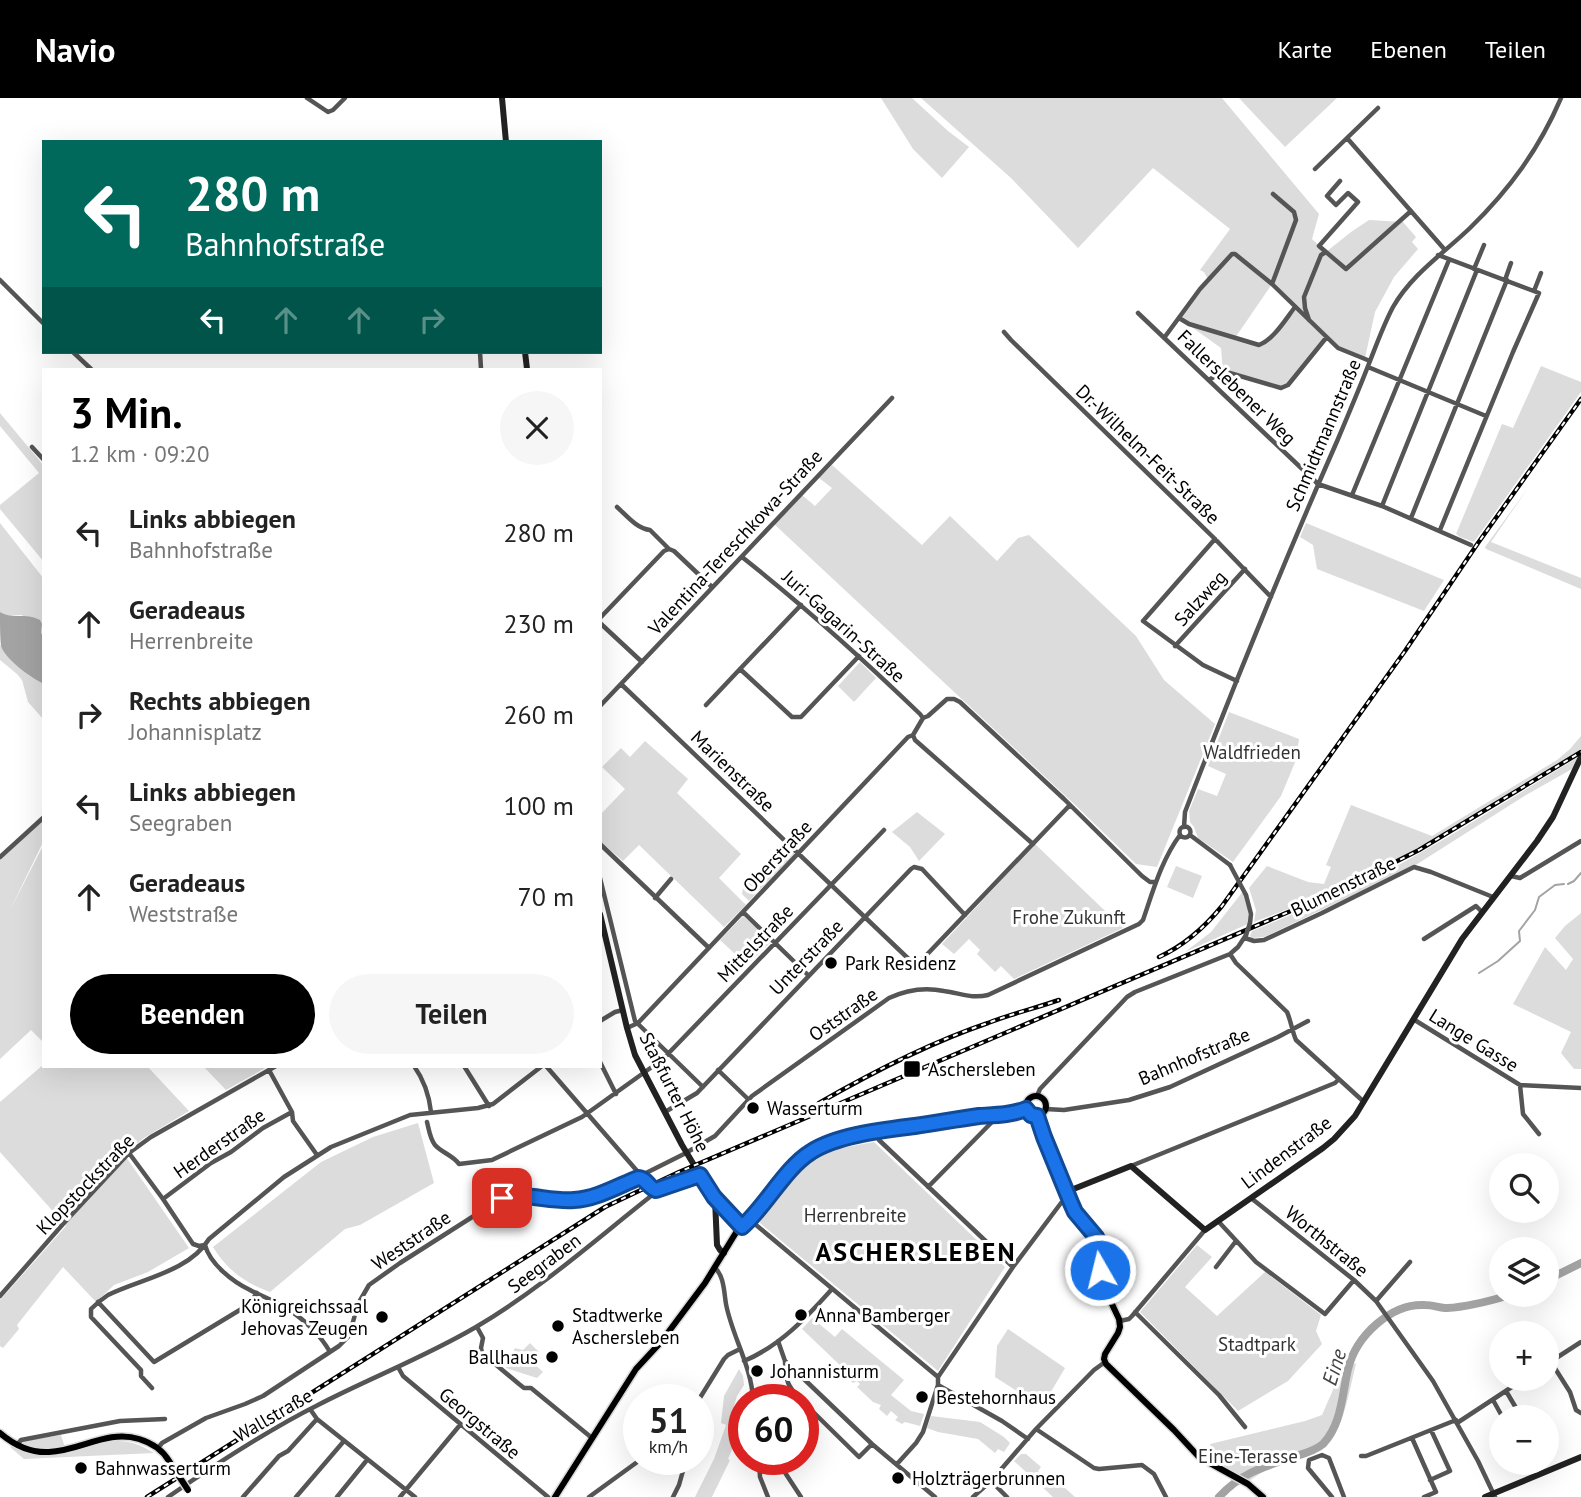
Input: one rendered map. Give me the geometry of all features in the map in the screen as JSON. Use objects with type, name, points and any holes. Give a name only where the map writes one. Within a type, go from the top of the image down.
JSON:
[{"type":"main road","points":[[1037,1096],[1044,1100],[1045,1109],[1037,1116],[1031,1115],[1026,1105],[1028,1100],[1037,1096]]},
{"type":"main road","points":[[555,1497],[633,1373],[661,1342],[742,1227],[797,1163],[810,1152],[837,1141],[875,1132],[1015,1113],[1026,1109]]},
{"type":"main road","points":[[1037,1116],[1067,1196],[1075,1212],[1101,1247],[1101,1281],[1120,1321],[1120,1331],[1105,1354],[1105,1362],[1196,1454],[1263,1497]]},
{"type":"main road","points":[[1,1436],[35,1451],[50,1452],[102,1438],[123,1436],[140,1439],[158,1448],[192,1497]]},
{"type":"street","points":[[307,98],[328,112],[345,98]]},
{"type":"street","points":[[502,98],[506,140]]},
{"type":"street","name":"Schmidtmannstraße","points":[[1184,827],[1185,812],[1237,681],[1394,306],[1416,276],[1469,229],[1525,165],[1544,135],[1561,98]]},
{"type":"street","points":[[1315,169],[1378,108]]},
{"type":"street","points":[[1347,138],[1445,250]]},
{"type":"street","points":[[1340,181],[1327,196],[1336,205],[1348,193],[1358,202],[1319,246],[1346,270],[1411,211]]},
{"type":"street","points":[[1272,284],[1296,220],[1294,212],[1273,194]]},
{"type":"street","points":[[1382,506],[1429,392],[1484,245]]},
{"type":"street","points":[[1310,322],[1304,297],[1321,255],[1326,252]]},
{"type":"street","points":[[1164,338],[1200,289],[1231,254],[1235,254],[1272,284],[1338,348],[1370,361]]},
{"type":"street","points":[[1438,255],[1536,292]]},
{"type":"street","points":[[1352,495],[1450,260]]},
{"type":"street","points":[[1411,519],[1511,263]]},
{"type":"street","points":[[1440,530],[1536,292],[1541,273]]},
{"type":"street","points":[[0,280],[42,322]]},
{"type":"street","points":[[1179,318],[1189,324],[1259,345],[1276,331],[1295,307]]},
{"type":"street","name":"Fallerslebener Weg","points":[[1138,313],[1318,484],[1382,506],[1471,545]]},
{"type":"street","name":"Dr.-Wilhelm-Feit-Straße","points":[[1004,332],[1271,597]]},
{"type":"street","points":[[1209,380],[1223,371],[1281,388],[1288,385],[1326,338]]},
{"type":"street","points":[[75,354],[90,368]]},
{"type":"street","points":[[1368,367],[1486,416]]},
{"type":"street","name":"Valentina-Tereschkowa-Straße","points":[[602,704],[892,398]]},
{"type":"street","points":[[32,447],[42,458]]},
{"type":"street","points":[[617,506],[644,530],[650,530],[712,587]]},
{"type":"street","points":[[1215,539],[1143,621],[1203,665],[1237,681]]},
{"type":"street","points":[[602,616],[664,551],[669,549]]},
{"type":"street","name":"Juri-Gagarin-Straße","points":[[742,557],[859,656],[923,718]]},
{"type":"street","name":"Salzweg","points":[[1175,646],[1245,569]]},
{"type":"street","points":[[706,705],[801,605]]},
{"type":"street","points":[[602,625],[642,662]]},
{"type":"street","points":[[740,669],[792,717],[801,717],[859,656]]},
{"type":"street","name":"Marienstraße","points":[[621,684],[916,966],[965,915]]},
{"type":"street","name":"Oberstraße","points":[[627,1028],[638,1023],[908,737],[913,735],[923,718],[944,701],[954,699],[960,702],[1069,806]]},
{"type":"street","points":[[913,735],[923,747],[1033,844]]},
{"type":"street","name":"Lindenstraße","points":[[1120,1321],[1129,1319],[1205,1230],[1308,1160],[1334,1139],[1355,1116],[1462,939],[1553,817],[1581,757]]},
{"type":"street","points":[[965,915],[1069,806],[1150,882],[1156,882],[1184,827],[1190,830],[1190,835],[1230,865],[1247,895],[1251,914],[1246,937],[1230,954],[1127,997],[1039,1089],[1037,1096]]},
{"type":"street","points":[[0,857],[42,819]]},
{"type":"street","name":"Mittelstraße","points":[[427,1122],[436,1146],[455,1158],[459,1164],[492,1160],[587,1114],[668,1054],[884,830]]},
{"type":"street","points":[[1180,835],[1186,838],[1190,835]]},
{"type":"street","points":[[1511,876],[1520,878],[1581,841]]},
{"type":"street","points":[[602,846],[709,948]]},
{"type":"street","name":"Unterstraße","points":[[665,1112],[703,1087],[914,867],[922,869],[965,915]]},
{"type":"street","name":"Blumenstraße","points":[[1246,937],[1254,941],[1264,940],[1414,867],[1493,897]]},
{"type":"street","points":[[654,898],[671,879]]},
{"type":"street","name":"Oststraße","points":[[687,1152],[718,1133],[748,1099],[889,998],[908,991],[937,990],[975,997],[988,995],[1139,924],[1143,920],[1156,882]]},
{"type":"street","name":"Staßfurter Höhe","points":[[602,886],[634,1018],[638,1023]]},
{"type":"street","points":[[1424,939],[1476,906],[1482,912]]},
{"type":"street","points":[[743,912],[808,975]]},
{"type":"street","name":"Staßfurter Höhe","points":[[602,923],[635,1055],[700,1175],[714,1197],[742,1227]]},
{"type":"street","points":[[1230,954],[1287,1012],[1296,1041],[1364,1101]]},
{"type":"street","points":[[602,1020],[622,1010]]},
{"type":"street","name":"Lange Gasse","points":[[1413,1019],[1520,1085],[1581,1088]]},
{"type":"street","name":"Bahnhofstraße","points":[[1045,1109],[1064,1110],[1129,1100],[1170,1087],[1308,1021]]},
{"type":"street","points":[[638,1023],[703,1087]]},
{"type":"street","points":[[602,1066],[616,1094]]},
{"type":"street","name":"Klopstockstraße","points":[[0,1296],[130,1153],[159,1132],[272,1068]]},
{"type":"street","points":[[415,1068],[423,1080],[431,1112]]},
{"type":"street","points":[[465,1068],[489,1106]]},
{"type":"street","points":[[152,1388],[141,1376],[141,1370],[91,1317],[91,1310],[98,1303],[194,1255],[263,1193],[317,1155],[410,1115],[489,1106],[541,1068]]},
{"type":"street","points":[[546,1068],[654,1190]]},
{"type":"street","points":[[269,1070],[292,1112],[293,1121],[317,1155]]},
{"type":"street","points":[[718,1070],[748,1099]]},
{"type":"street","points":[[897,1464],[923,1432],[938,1385],[938,1377],[1013,1267],[1067,1196],[1131,1166],[1338,1080]]},
{"type":"street","name":"Lange Gasse","points":[[1520,1085],[1523,1114],[1539,1135]]},
{"type":"street","name":"Herderstraße","points":[[163,1199],[211,1163],[292,1112]]},
{"type":"street","points":[[928,1187],[991,1123],[992,1115]]},
{"type":"street","points":[[875,1132],[879,1140],[1013,1267]]},
{"type":"street","name":"Weststraße","points":[[158,1448],[206,1418],[263,1396],[344,1343],[349,1336],[358,1304],[369,1285],[502,1198],[515,1195],[575,1200],[594,1196],[641,1178],[687,1152]]},
{"type":"street","points":[[130,1153],[193,1244],[205,1245]]},
{"type":"street","points":[[1131,1166],[1205,1230]]},
{"type":"street","name":"Seegraben","points":[[398,1367],[477,1327],[548,1279],[651,1196],[654,1190],[700,1175]]},
{"type":"street","points":[[714,1197],[718,1245],[724,1253]]},
{"type":"street","name":"Worthstraße","points":[[1251,1198],[1354,1280],[1376,1301],[1433,1381],[1494,1495]]},
{"type":"street","points":[[716,1214],[721,1209],[726,1210]]},
{"type":"street","points":[[750,1220],[938,1377]]},
{"type":"street","points":[[1218,1221],[1256,1262],[1325,1314],[1354,1280]]},
{"type":"street","points":[[1216,1267],[1236,1241]]},
{"type":"street","points":[[205,1245],[205,1250],[225,1273],[243,1287],[296,1314],[330,1352]]},
{"type":"street","points":[[1376,1301],[1410,1262]]},
{"type":"street","points":[[715,1268],[721,1275],[727,1311],[750,1384]]},
{"type":"street","points":[[744,1362],[805,1320],[832,1289]]},
{"type":"street","points":[[98,1303],[155,1362],[248,1304],[257,1293]]},
{"type":"street","points":[[1135,1312],[1219,1395],[1245,1426]]},
{"type":"street","points":[[477,1327],[483,1338],[482,1353],[592,1438]]},
{"type":"street","points":[[778,1341],[785,1361],[787,1384]]},
{"type":"street","points":[[1559,1356],[1581,1342]]},
{"type":"street","points":[[709,1384],[724,1359],[740,1349]]},
{"type":"street","points":[[785,1361],[872,1444],[935,1497]]},
{"type":"street","points":[[973,1497],[991,1481],[1036,1429],[1105,1362]]},
{"type":"street","name":"Wallstraße","points":[[168,1497],[310,1409],[398,1367]]},
{"type":"street","name":"Georgstraße","points":[[398,1367],[403,1376],[548,1497]]},
{"type":"street","points":[[1559,1377],[1570,1392],[1576,1410],[1581,1413]]},
{"type":"street","points":[[938,1385],[1028,1439]]},
{"type":"street","points":[[1361,1455],[1366,1456],[1456,1421],[1506,1391],[1514,1405]]},
{"type":"street","points":[[1493,1400],[1496,1405]]},
{"type":"street","points":[[310,1409],[317,1419],[415,1497]]},
{"type":"street","points":[[819,1418],[859,1457],[872,1444]]},
{"type":"street","points":[[17,1445],[21,1440],[120,1421],[165,1419]]},
{"type":"street","name":"Wallstraße","points":[[243,1497],[279,1456],[288,1451],[317,1419]]},
{"type":"street","points":[[400,1497],[460,1425]]},
{"type":"street","points":[[1036,1429],[1096,1469],[1142,1465],[1154,1474],[1166,1497]]},
{"type":"street","points":[[1430,1480],[1450,1471],[1431,1430]]},
{"type":"street","points":[[1412,1438],[1436,1492],[1424,1497]]},
{"type":"street","points":[[296,1497],[344,1441]]},
{"type":"street","points":[[1332,1497],[1308,1468],[1309,1460],[1322,1455],[1329,1458],[1344,1497]]},
{"type":"street","points":[[1485,1497],[1581,1457]]},
{"type":"street","points":[[337,1497],[367,1460]]},
{"type":"street","points":[[589,1497],[623,1472]]},
{"type":"street","points":[[673,1497],[683,1475]]},
{"type":"street","points":[[761,1475],[768,1497]]},
{"type":"street","points":[[787,1475],[802,1497]]},
{"type":"street","points":[[991,1481],[1007,1497]]},
{"type":"green space","points":[[881,98],[912,98],[969,147],[942,178],[913,149]]},
{"type":"green space","points":[[921,98],[1222,98],[1319,214],[1312,239],[1326,252],[1369,220],[1403,222],[1416,237],[1412,242],[1418,249],[1394,277],[1375,312],[1365,358],[1338,348],[1326,338],[1288,385],[1281,388],[1223,371],[1221,348],[1179,318],[1209,281],[1200,270],[1230,229],[1153,168],[1078,248],[1011,178]],"holes":[[[1272,284],[1295,307],[1263,343],[1254,344],[1235,338]]]},
{"type":"green space","points":[[1239,98],[1337,98],[1285,147]]},
{"type":"green space","points":[[1541,366],[1581,382],[1581,392],[1474,542],[1460,537],[1456,534],[1502,424],[1513,428]]},
{"type":"green space","points":[[0,413],[42,464],[42,560],[0,509],[0,505],[39,473],[0,426]]},
{"type":"green space","points":[[832,465],[922,545],[950,516],[997,561],[1018,538],[1029,535],[1136,636],[1164,680],[1215,724],[1157,867],[1136,864],[774,524],[802,495],[815,506],[832,488],[819,478]]},
{"type":"green space","points":[[1528,488],[1491,542],[1581,578],[1581,589],[1486,549]]},
{"type":"green space","points":[[0,523],[42,576],[42,624],[21,615],[7,616],[0,612]]},
{"type":"green space","points":[[1306,523],[1444,580],[1424,611],[1317,569],[1313,545],[1300,537]]},
{"type":"green space","points":[[0,645],[31,677],[42,683],[42,718],[28,702],[22,680],[0,660]]},
{"type":"green space","points":[[860,662],[876,678],[854,702],[838,686]]},
{"type":"green space","name":"Waldfrieden","points":[[1229,712],[1299,739],[1296,760],[1281,796],[1233,862],[1198,838],[1190,822],[1189,811],[1198,789],[1217,796],[1226,774],[1208,766]]},
{"type":"green space","points":[[1581,736],[1581,750],[1488,808],[1393,862],[1330,893],[1254,922],[1256,910],[1249,888],[1267,866],[1308,882],[1324,884],[1331,867],[1326,865],[1351,805],[1432,836],[1557,760]]},
{"type":"green space","points":[[645,741],[688,779],[677,793],[741,854],[719,878],[746,905],[724,927],[639,845],[623,861],[602,843],[602,813],[625,789],[602,767],[621,748],[630,757]]},
{"type":"green space","points":[[1578,757],[1572,769],[1411,868],[1264,937],[1250,936],[1252,931],[1338,895],[1393,868]]},
{"type":"green space","points":[[917,812],[945,834],[919,861],[910,847],[892,832]]},
{"type":"green space","points":[[42,819],[42,844],[10,910],[42,848],[42,1041],[31,1030],[0,1059],[0,857]]},
{"type":"green space","points":[[785,842],[796,852],[749,901],[742,894],[743,888]]},
{"type":"green space","name":"Frohe Zukunft","points":[[1035,844],[1123,928],[1014,979],[1001,966],[995,972],[977,954],[980,950],[969,939],[954,954],[942,944]]},
{"type":"green space","points":[[1176,866],[1202,876],[1193,898],[1167,887]]},
{"type":"green space","points":[[1244,890],[1250,923],[1185,952],[1211,932]]},
{"type":"green space","points":[[1581,913],[1581,1069],[1574,1069],[1561,1053],[1571,1032],[1513,1004],[1545,947],[1566,970],[1573,959],[1555,938]]},
{"type":"green space","points":[[743,916],[772,941],[747,965],[720,940]]},
{"type":"green space","points":[[42,1066],[42,1068],[149,1068],[189,1111],[144,1138],[124,1154],[189,1248],[148,1272],[114,1285],[96,1302],[63,1267],[17,1325],[19,1329],[3,1348],[0,1346],[0,1300],[66,1226],[0,1152],[0,1102]]},
{"type":"green space","points":[[205,1068],[265,1068],[226,1090]]},
{"type":"green space","points":[[418,1123],[434,1183],[360,1225],[345,1229],[270,1292],[237,1275],[213,1247],[321,1162],[373,1137]]},
{"type":"green space","name":"Herrenbreite","points":[[874,1142],[1005,1267],[938,1371],[760,1223],[759,1216],[796,1171],[835,1149]]},
{"type":"green space","name":"Stadtpark","points":[[1197,1245],[1212,1257],[1185,1287],[1217,1316],[1265,1272],[1321,1315],[1316,1331],[1322,1344],[1288,1381],[1238,1411],[1140,1312]]},
{"type":"green space","points":[[812,1318],[835,1337],[842,1329],[904,1380],[891,1395],[911,1411],[924,1414],[920,1426],[905,1422],[902,1424],[895,1420],[898,1417],[891,1411],[887,1416],[879,1409],[881,1405],[873,1402],[857,1387],[860,1384],[857,1381],[853,1383],[843,1374],[845,1370],[802,1329]]},
{"type":"green space","points":[[1008,1329],[1065,1368],[1042,1407],[995,1377],[997,1346]]},
{"type":"green space","points":[[530,1343],[539,1352],[531,1361],[543,1372],[537,1378],[506,1368],[515,1348],[523,1350]]},
{"type":"green space","name":"Eine-Terasse","points":[[1346,1360],[1356,1364],[1348,1397],[1336,1433],[1323,1448],[1285,1459],[1249,1481],[1222,1466],[1225,1459],[1212,1450],[1210,1444],[1322,1415]]},
{"type":"green space","points":[[739,1369],[744,1384],[731,1384]]},
{"type":"green space","points":[[728,1389],[728,1464],[712,1497],[695,1497],[706,1475],[714,1475],[714,1459],[726,1425],[721,1423],[724,1396]]},
{"type":"green space","points":[[931,1416],[980,1422],[1010,1443],[1004,1452],[998,1449],[995,1453],[978,1439],[927,1428]]},
{"type":"green space","points":[[61,1435],[67,1454],[101,1443],[121,1441],[154,1453],[24,1459],[10,1447],[21,1445],[23,1441]]},
{"type":"green space","points":[[1021,1454],[1026,1454],[1041,1467],[1038,1471],[1049,1481],[1054,1478],[1075,1497],[1053,1497],[1014,1461]]},
{"type":"shaded area","points":[[0,612],[40,620],[42,683],[20,668],[1,646]]},
{"type":"waterway","points":[[1568,884],[1581,873]]},
{"type":"waterway","points":[[1479,973],[1498,961],[1520,941],[1519,931],[1535,910],[1539,897],[1555,885],[1564,884]]},
{"type":"waterway","name":"Eine","points":[[1559,1274],[1581,1263]]},
{"type":"waterway","name":"Eine","points":[[1219,1497],[1253,1472],[1309,1452],[1323,1444],[1338,1418],[1352,1357],[1377,1324],[1412,1306],[1444,1308],[1489,1300]]},
{"type":"railway","points":[[1159,957],[1194,935],[1222,906],[1581,399]]},
{"type":"railway","points":[[147,1497],[605,1207],[679,1172],[1340,890],[1419,850],[1581,752]]},
{"type":"railway","points":[[819,1103],[923,1049],[997,1020],[1059,1000]]},
{"type":"place","name":"Park Residenz","points":[[831,963]]},
{"type":"place","name":"Aschersleben","points":[[912,1069]]},
{"type":"place","name":"Wasserturm","points":[[753,1108]]},
{"type":"place","name":"Anna Bamberger","points":[[801,1315]]},
{"type":"place","name":"Königreichssaal Jehovas Zeugen","points":[[382,1317]]},
{"type":"place","name":"Stadtwerke Aschersleben","points":[[558,1326]]},
{"type":"place","name":"Ballhaus","points":[[552,1357]]},
{"type":"place","name":"Johannisturm","points":[[757,1371]]},
{"type":"place","name":"Bestehornhaus","points":[[922,1397]]},
{"type":"place","name":"Bahnwasserturm","points":[[81,1468]]},
{"type":"place","name":"Holzträgerbrunnen","points":[[898,1478]]},
{"type":"district","name":"ASCHERSLEBEN","points":[[916,1251]]},
{"type":"route","points":[[502,1198],[528,1195],[575,1200],[594,1196],[638,1178],[656,1190],[700,1175],[714,1197],[742,1227],[797,1163],[819,1147],[864,1134],[1015,1113],[1026,1109],[1031,1115],[1037,1116],[1075,1212],[1100,1244],[1100,1270]]}]
